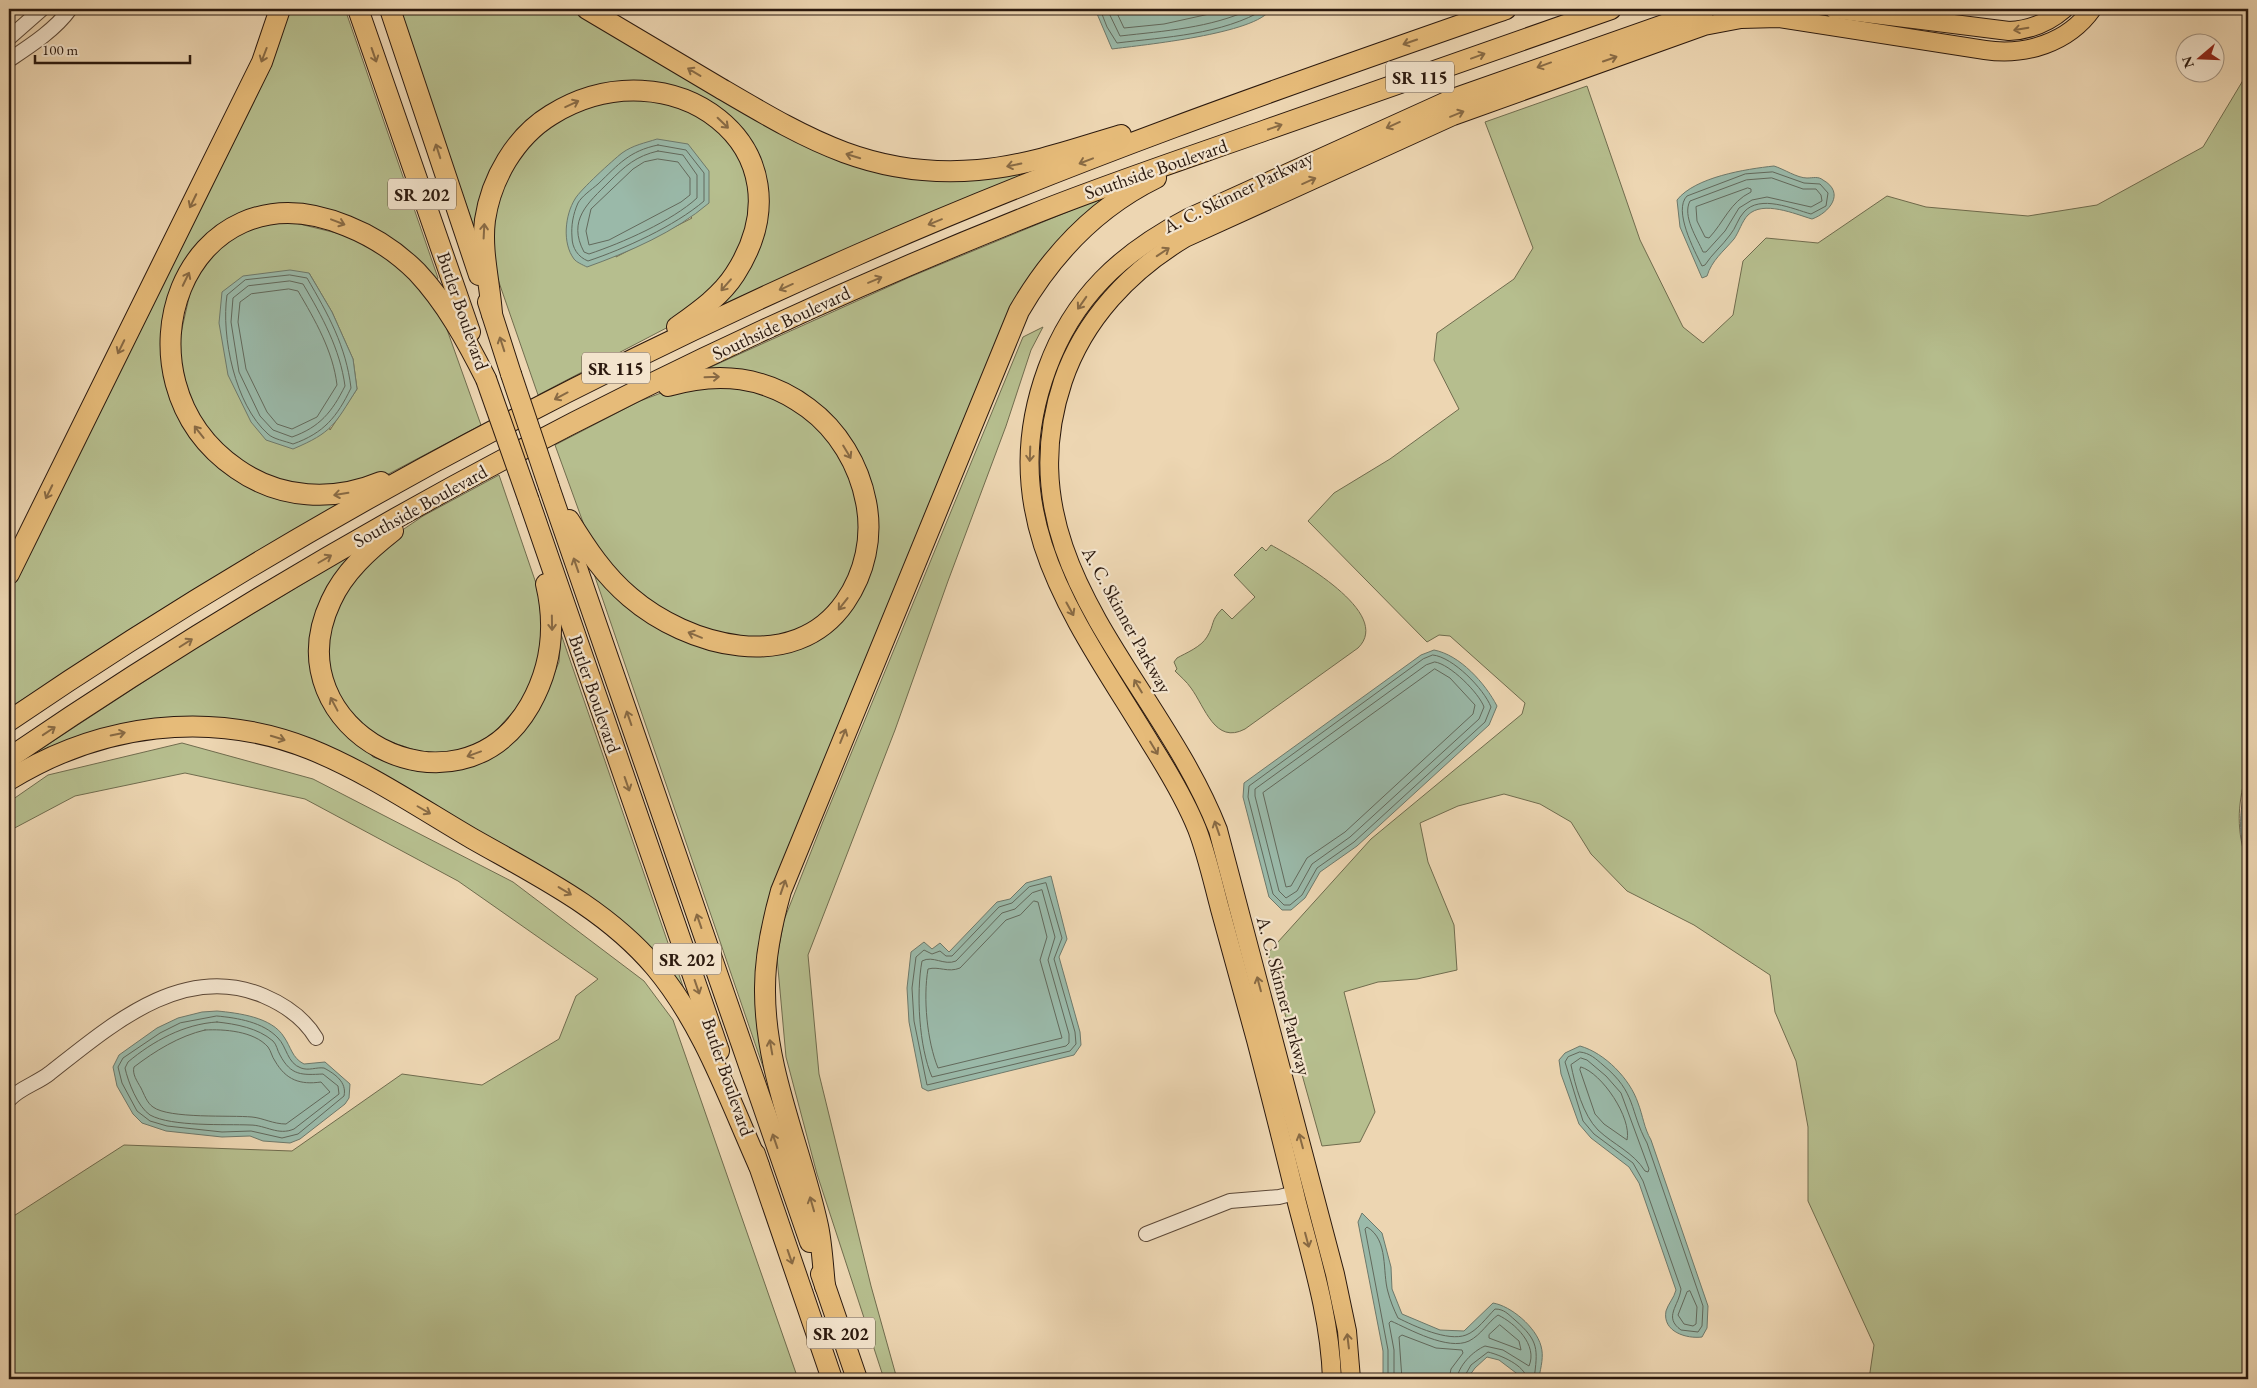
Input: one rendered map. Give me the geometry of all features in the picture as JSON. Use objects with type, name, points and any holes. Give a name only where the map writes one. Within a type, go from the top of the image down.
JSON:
[{"type":"highway","points":[[9,574],[262,62],[280,9]]},
{"type":"highway","name":"Butler Boulevard","points":[[358,9],[832,1379]]},
{"type":"highway","name":"Butler Boulevard","points":[[390,9],[549,487],[857,1379]]},
{"type":"highway","points":[[587,9],[802,136],[850,155],[902,167],[957,171],[1017,164],[1262,94]]},
{"type":"highway","name":"Southside Boulevard","points":[[9,721],[238,576],[452,453],[584,384],[722,316],[892,240],[1032,182],[1262,94],[1506,9]]},
{"type":"highway","name":"Southside Boulevard","points":[[9,758],[216,624],[464,481],[598,411],[770,327],[955,246],[1105,186],[1611,9]]},
{"type":"highway","points":[[492,314],[484,237],[488,204],[506,162],[534,127],[558,110],[585,98],[628,90],[670,94],[708,110],[733,134],[746,154],[755,176],[758,212],[748,249],[726,286],[701,310],[584,384]]},
{"type":"highway","points":[[825,1286],[818,1227],[780,1090],[768,1028],[765,990],[767,952],[781,891],[1009,330],[1030,291],[1065,246],[1112,204],[1144,184],[1229,143]]},
{"type":"highway","points":[[452,453],[376,484],[334,495],[292,493],[268,486],[244,474],[222,458],[198,431],[183,406],[175,384],[170,340],[174,308],[185,280],[192,265],[210,243],[221,234],[245,221],[273,214],[288,213],[313,215],[335,221],[376,240],[416,271],[448,311],[486,378]]},
{"type":"highway","points":[[549,487],[586,548],[630,598],[663,620],[709,640],[744,647],[765,647],[798,639],[828,620],[852,592],[865,560],[868,525],[864,491],[858,473],[840,440],[817,414],[801,403],[757,382],[724,377],[706,377],[666,387],[598,411]]},
{"type":"highway","points":[[464,481],[400,526],[370,550],[348,575],[331,600],[320,642],[324,679],[339,713],[363,738],[393,756],[415,761],[439,762],[461,758],[484,750],[511,729],[527,710],[538,690],[550,652],[553,624],[545,580],[542,540]]},
{"type":"highway","points":[[9,780],[63,751],[102,738],[145,729],[187,726],[229,728],[270,736],[310,749],[350,768],[571,895],[602,916],[639,949],[670,986],[691,1020],[759,1166]]},
{"type":"main road","name":"A. C. Skinner Parkway","points":[[1332,1379],[1329,1337],[1322,1298],[1200,836],[1174,782],[1062,595],[1043,551],[1034,513],[1030,456],[1033,418],[1042,382],[1056,347],[1075,314],[1097,284],[1114,266],[1140,245],[1188,218],[1453,98],[1706,9]]},
{"type":"main road","points":[[1834,9],[2009,31],[2023,30],[2042,24],[2064,9]]},
{"type":"main road","name":"A. C. Skinner Parkway","points":[[1351,1379],[1347,1331],[1333,1265],[1218,830],[1194,778],[1085,598],[1068,564],[1054,516],[1048,462],[1053,424],[1061,387],[1067,370],[1085,335],[1105,305],[1127,280],[1162,253],[1202,230],[1453,116],[1704,26],[1741,19],[1779,18],[1985,50],[2014,52],[2052,42],[2076,26],[2092,9]]},
{"type":"main road","points":[[1114,266],[1127,280]]},
{"type":"street","points":[[9,38],[42,9]]},
{"type":"street","points":[[9,60],[30,46],[64,17],[70,9]]},
{"type":"street","points":[[10,1096],[39,1081],[105,1032],[146,1005],[189,988],[223,986],[256,993],[286,1007],[304,1021],[316,1038]]},
{"type":"street","points":[[1146,1234],[1230,1201],[1272,1198],[1295,1193]]},
{"type":"green space","points":[[284,9],[345,9],[438,278],[437,280],[404,255],[325,215],[222,230],[166,336],[212,456],[343,502],[268,545],[9,708],[9,588],[110,382]]},
{"type":"green space","points":[[398,9],[578,9],[883,168],[1063,159],[883,233],[713,309],[762,195],[710,102],[690,92],[670,86],[649,82],[628,82],[608,84],[587,90],[547,107],[476,233]]},
{"type":"green space","points":[[2248,72],[2248,764],[2239,818],[2241,841],[2244,853],[2248,855],[2248,1379],[1869,1379],[1874,1345],[1808,1201],[1808,1127],[1796,1061],[1775,1012],[1770,975],[1694,925],[1627,891],[1591,854],[1571,822],[1540,804],[1504,794],[1458,806],[1420,823],[1428,862],[1454,925],[1457,970],[1417,979],[1378,982],[1344,992],[1375,1112],[1360,1142],[1322,1146],[1268,953],[1371,839],[1522,714],[1525,703],[1450,636],[1439,635],[1427,642],[1308,521],[1334,493],[1390,459],[1459,409],[1434,360],[1437,333],[1514,279],[1533,248],[1485,122],[1587,86],[1640,240],[1683,327],[1703,343],[1733,315],[1743,261],[1766,238],[1818,243],[1887,196],[1926,207],[2028,216],[2097,205],[2203,147]]},
{"type":"green space","points":[[656,97],[712,120],[746,166],[752,223],[729,274],[674,324],[538,395],[493,265],[489,234],[503,182],[536,134],[589,103]],"holes":[[[621,154],[692,218],[616,257],[601,173]]]},
{"type":"green space","points":[[1118,191],[1048,260],[774,899],[772,1093],[593,571],[736,651],[840,615],[872,509],[817,407],[702,371],[910,277]]},
{"type":"green space","points":[[279,219],[361,239],[406,271],[445,324],[481,425],[379,479],[319,491],[265,481],[202,430],[176,355],[195,271],[237,231]],"holes":[[[309,273],[332,312],[353,359],[357,389],[330,430]]]},
{"type":"green space","points":[[1043,327],[1031,350],[1006,426],[895,730],[808,955],[819,1074],[871,1286],[897,1379],[884,1379],[817,1174],[786,1057],[777,957],[784,920],[822,824],[1023,337]]},
{"type":"green space","points":[[704,382],[782,396],[837,442],[863,513],[853,580],[807,629],[740,642],[671,620],[610,568],[584,525],[555,445],[640,401],[661,393]]},
{"type":"green space","points":[[499,475],[540,595],[544,646],[527,696],[493,734],[466,749],[430,755],[364,733],[332,688],[326,638],[347,584],[401,531],[423,516]]},
{"type":"green space","points":[[1271,545],[1300,562],[1337,589],[1353,604],[1363,619],[1366,634],[1358,648],[1245,729],[1235,733],[1226,732],[1218,728],[1206,714],[1189,686],[1175,671],[1177,669],[1174,662],[1177,658],[1204,641],[1214,620],[1222,609],[1232,619],[1255,597],[1234,575],[1262,547],[1266,551]]},
{"type":"green space","points":[[356,552],[316,643],[362,745],[373,757],[412,770],[427,772],[463,767],[551,681],[559,662],[561,634],[686,995],[658,959],[347,762],[197,722],[12,768],[197,647]]},
{"type":"green space","points":[[182,743],[313,779],[513,882],[644,981],[673,1020],[798,1379],[9,1379],[9,1219],[124,1145],[292,1151],[402,1074],[482,1085],[559,1039],[576,996],[598,979],[458,881],[305,799],[185,773],[75,796],[9,831],[9,802],[48,775]]},
{"type":"water","points":[[1095,9],[1271,9],[1261,18],[1222,32],[1112,49]]},
{"type":"water","points":[[657,139],[688,144],[709,171],[709,203],[682,223],[635,248],[587,267],[578,262],[570,252],[566,237],[567,221],[575,199],[604,168],[626,150]]},
{"type":"water","points":[[1774,166],[1799,177],[1821,179],[1830,185],[1834,196],[1829,207],[1812,219],[1770,208],[1754,211],[1746,217],[1734,239],[1715,261],[1707,276],[1702,278],[1680,227],[1677,200],[1696,185],[1722,175]]},
{"type":"water","points":[[290,270],[309,273],[332,312],[353,359],[357,389],[343,411],[325,432],[317,438],[293,449],[266,440],[251,422],[228,375],[219,323],[222,292],[243,276]]},
{"type":"water","points":[[1434,650],[1444,653],[1462,664],[1486,688],[1497,706],[1489,725],[1357,846],[1320,872],[1305,898],[1291,910],[1282,910],[1269,897],[1243,797],[1244,783],[1421,655]]},
{"type":"water","points":[[2248,774],[2248,854],[2241,838],[2241,816]]},
{"type":"water","points":[[1051,876],[1067,939],[1059,957],[1080,1032],[1081,1045],[1074,1055],[928,1091],[922,1088],[909,1022],[907,988],[911,952],[924,942],[932,949],[940,943],[949,952],[997,902],[1010,899],[1026,883]]},
{"type":"water","points":[[217,1011],[254,1017],[271,1025],[279,1030],[294,1055],[304,1064],[325,1062],[350,1084],[349,1098],[345,1104],[300,1139],[290,1143],[263,1141],[250,1136],[222,1137],[166,1131],[142,1123],[133,1114],[117,1086],[113,1067],[119,1055],[157,1028],[178,1018],[202,1012]]},
{"type":"water","points":[[1580,1046],[1598,1054],[1623,1076],[1640,1108],[1708,1306],[1707,1328],[1702,1337],[1689,1337],[1677,1333],[1668,1324],[1666,1311],[1676,1290],[1639,1183],[1629,1167],[1591,1138],[1579,1124],[1561,1074],[1559,1060],[1565,1053]]},
{"type":"water","points":[[1362,1213],[1382,1233],[1391,1267],[1392,1289],[1402,1314],[1440,1330],[1464,1331],[1493,1303],[1507,1308],[1522,1318],[1538,1339],[1542,1354],[1539,1377],[1524,1379],[1499,1360],[1487,1357],[1467,1379],[1383,1379],[1383,1351],[1358,1222]]}]
